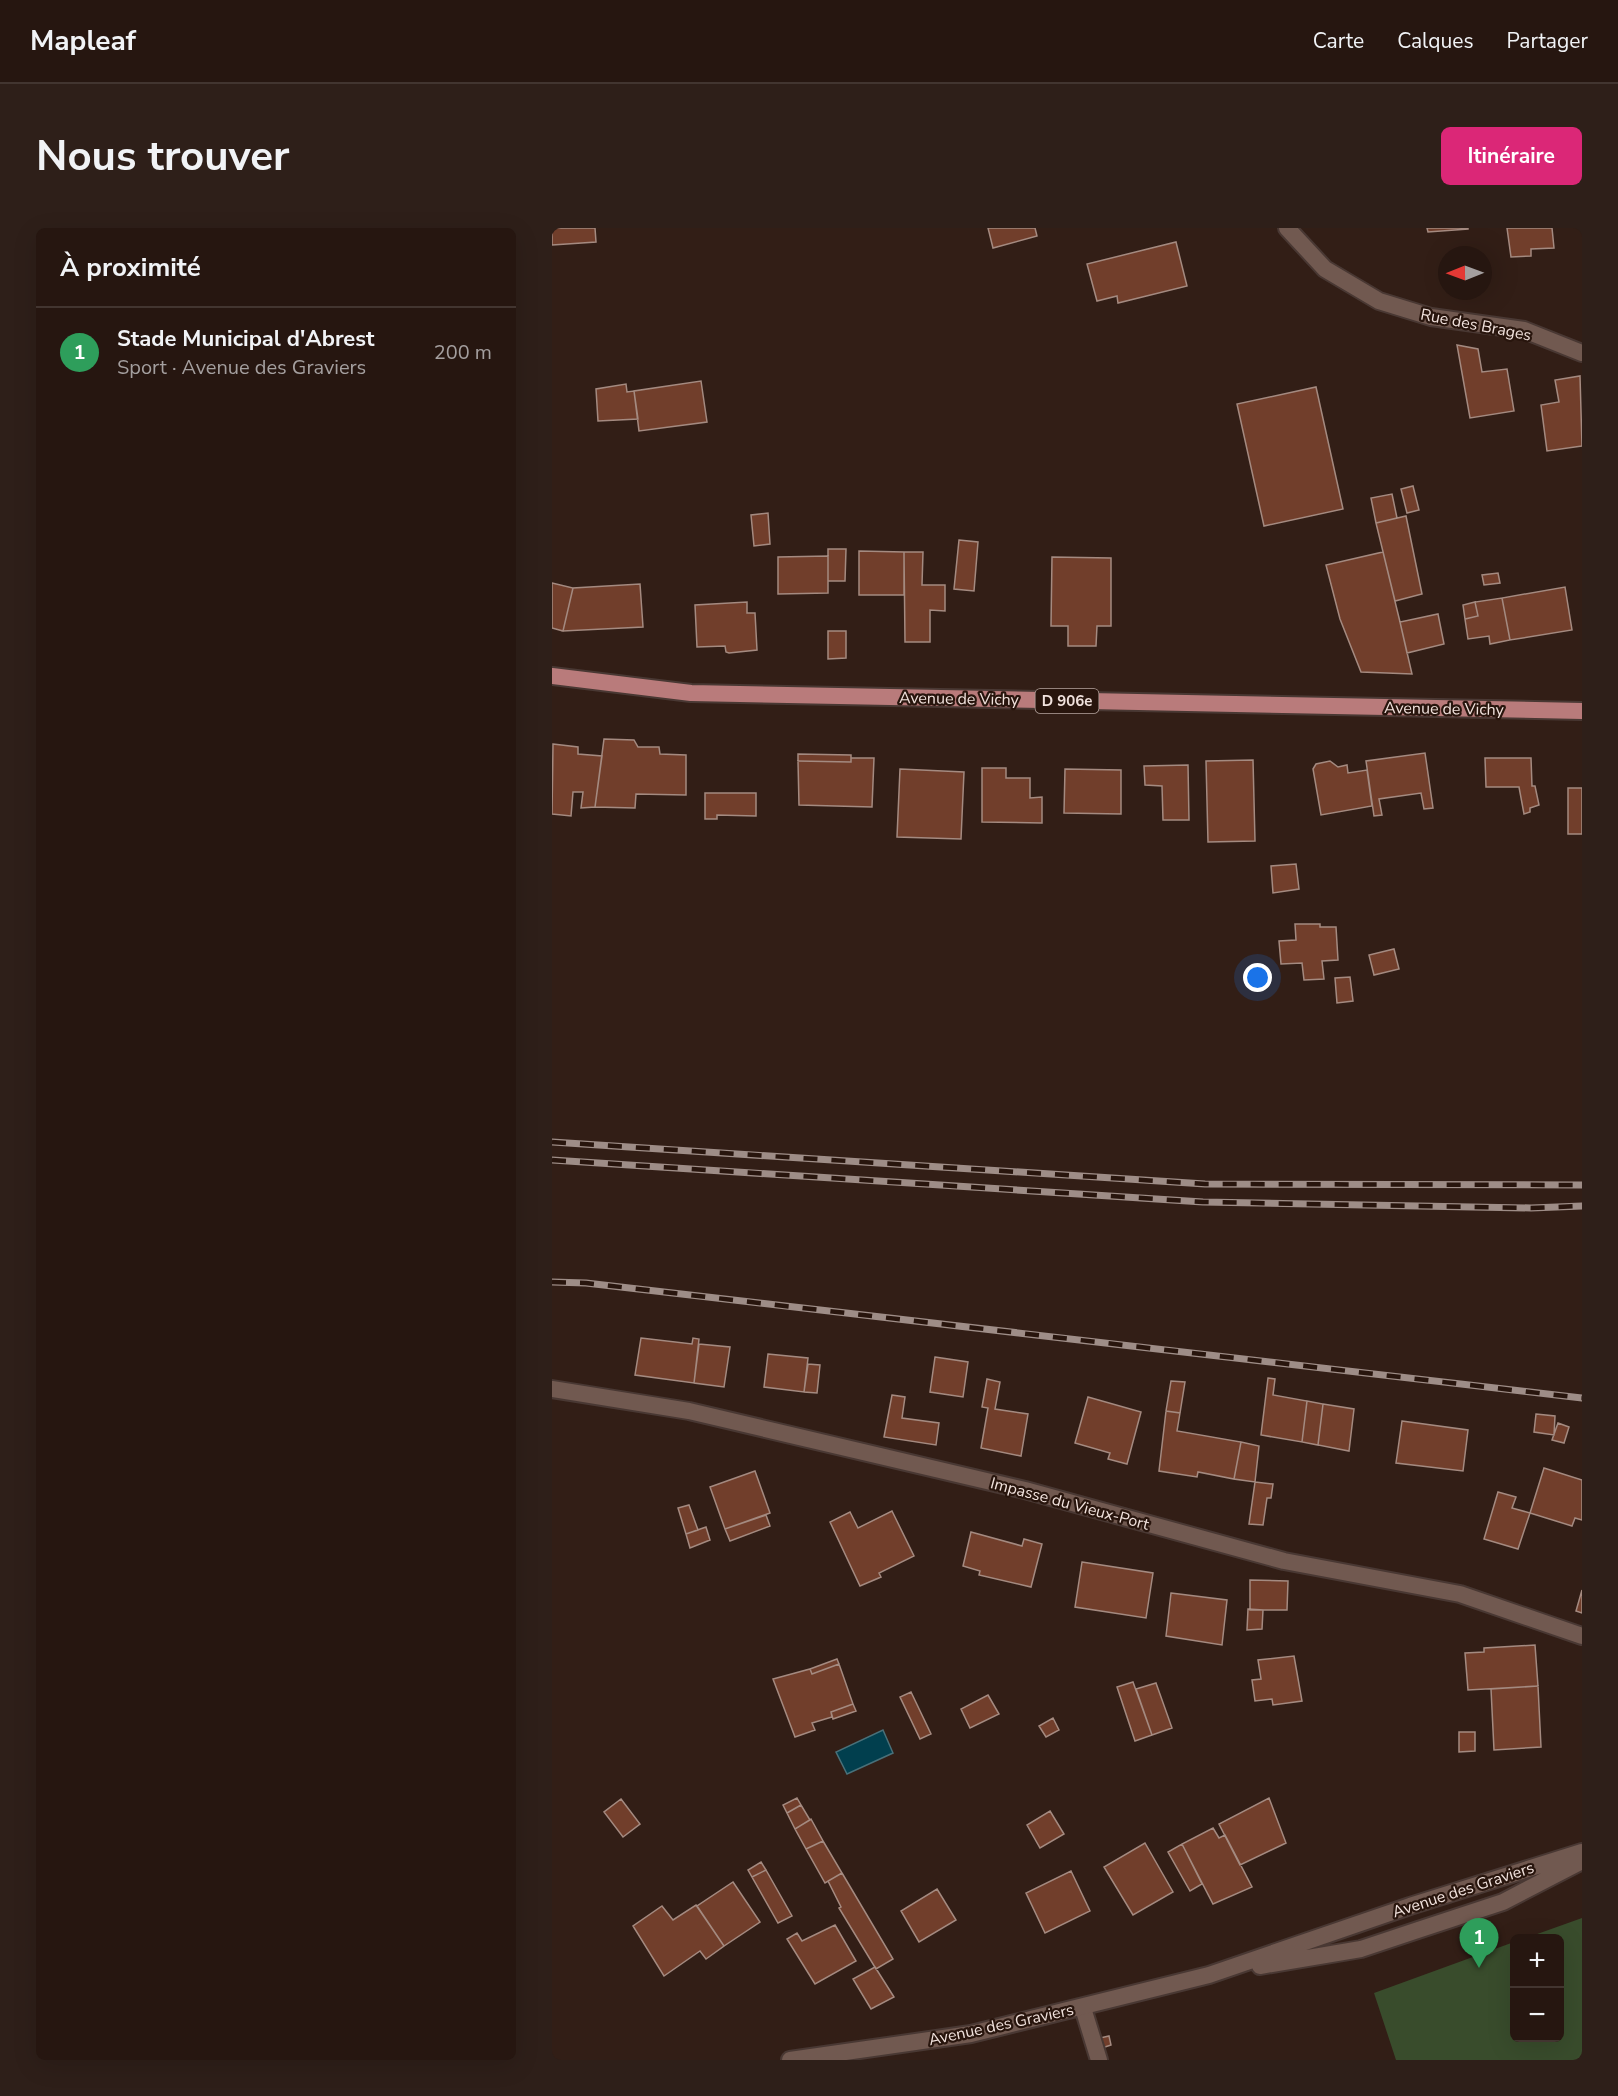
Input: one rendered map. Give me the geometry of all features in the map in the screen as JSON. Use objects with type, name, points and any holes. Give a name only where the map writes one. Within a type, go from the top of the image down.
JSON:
[{"type":"main road","name":"Avenue de Vichy","points":[[552,676],[691,693],[1582,711]]},
{"type":"street","name":"Rue des Brages","points":[[1287,228],[1325,269],[1379,301],[1431,316],[1524,330],[1582,353]]},
{"type":"street","name":"Impasse du Vieux-Port","points":[[552,1389],[689,1411],[1025,1490],[1284,1561],[1460,1594],[1582,1636]]},
{"type":"street","name":"Avenue des Graviers","points":[[790,2060],[971,2034],[1209,1975],[1410,1906],[1582,1852]]},
{"type":"street","name":"Avenue des Graviers","points":[[1209,1975],[1361,1949],[1503,1902],[1582,1861]]},
{"type":"street","points":[[1083,2008],[1099,2060]]},
{"type":"green space","points":[[1582,1918],[1582,2060],[1396,2060],[1374,1993],[1510,1943],[1510,2042],[1564,2042],[1564,1934],[1537,1934]]},
{"type":"water","points":[[883,1730],[893,1753],[847,1774],[836,1752]]},
{"type":"building","points":[[552,228],[595,228],[596,242],[552,245]]},
{"type":"building","points":[[988,228],[1035,228],[1037,236],[993,248]]},
{"type":"building","points":[[1427,228],[1468,228],[1468,229],[1428,232]]},
{"type":"building","points":[[1507,228],[1552,228],[1554,248],[1531,249],[1531,256],[1511,257]]},
{"type":"building","points":[[1176,242],[1187,286],[1118,303],[1117,296],[1097,301],[1087,264]]},
{"type":"building","points":[[1457,345],[1478,349],[1482,372],[1507,369],[1514,411],[1470,418]]},
{"type":"building","points":[[1580,376],[1582,446],[1547,451],[1541,405],[1559,402],[1555,380]]},
{"type":"building","points":[[701,381],[707,422],[639,431],[634,391]]},
{"type":"building","points":[[626,384],[627,392],[634,391],[638,419],[598,421],[596,389]]},
{"type":"building","points":[[1316,387],[1343,509],[1264,526],[1237,404]]},
{"type":"building","points":[[1413,486],[1419,510],[1407,513],[1401,489]]},
{"type":"building","points":[[1392,494],[1397,518],[1376,523],[1371,498]]},
{"type":"building","points":[[768,513],[770,544],[754,546],[751,515]]},
{"type":"building","points":[[1406,516],[1422,594],[1395,601],[1376,523]]},
{"type":"building","points":[[959,540],[978,542],[974,591],[954,589]]},
{"type":"building","points":[[828,549],[846,549],[845,581],[828,581]]},
{"type":"building","points":[[859,551],[904,552],[904,595],[859,595]]},
{"type":"building","points":[[904,552],[923,552],[922,585],[945,585],[945,611],[930,610],[930,642],[905,642]]},
{"type":"building","points":[[1383,552],[1412,674],[1361,672],[1340,619],[1326,565]]},
{"type":"building","points":[[828,556],[828,593],[778,594],[778,557]]},
{"type":"building","points":[[1052,557],[1111,558],[1111,626],[1097,626],[1096,646],[1068,646],[1068,626],[1051,626]]},
{"type":"building","points":[[1498,573],[1500,583],[1484,585],[1482,575]]},
{"type":"building","points":[[552,583],[573,588],[563,631],[552,628]]},
{"type":"building","points":[[640,584],[643,627],[563,631],[573,588]]},
{"type":"building","points":[[1565,587],[1572,630],[1510,640],[1502,598]]},
{"type":"building","points":[[1502,598],[1510,640],[1490,644],[1489,636],[1468,639],[1465,619],[1478,616],[1475,602]]},
{"type":"building","points":[[747,602],[747,613],[755,613],[757,650],[729,653],[726,652],[725,646],[697,647],[695,605]]},
{"type":"building","points":[[1475,602],[1478,616],[1465,619],[1463,605]]},
{"type":"building","points":[[1438,614],[1444,644],[1407,653],[1400,622]]},
{"type":"building","points":[[828,631],[846,631],[846,658],[828,659]]},
{"type":"building","points":[[604,739],[634,740],[638,747],[659,747],[660,754],[686,755],[686,795],[636,794],[635,808],[595,807]]},
{"type":"building","points":[[553,744],[578,747],[578,754],[602,756],[595,807],[581,808],[583,792],[573,792],[571,816],[552,814]]},
{"type":"building","points":[[1425,753],[1433,808],[1424,809],[1421,793],[1379,799],[1382,815],[1374,816],[1366,761]]},
{"type":"building","points":[[798,754],[851,755],[851,762],[798,761]]},
{"type":"building","points":[[851,758],[874,758],[872,807],[799,805],[798,761],[851,762]]},
{"type":"building","points":[[1485,758],[1531,758],[1532,786],[1535,786],[1539,805],[1530,808],[1530,812],[1524,814],[1519,787],[1486,787]]},
{"type":"building","points":[[1253,760],[1255,841],[1208,842],[1206,761]]},
{"type":"building","points":[[1330,761],[1338,767],[1347,765],[1348,773],[1367,770],[1372,806],[1321,815],[1313,769],[1316,764]]},
{"type":"building","points":[[1188,765],[1189,820],[1163,820],[1162,786],[1145,785],[1144,766]]},
{"type":"building","points":[[982,768],[1006,768],[1006,778],[1030,778],[1030,798],[1042,797],[1042,823],[982,822]]},
{"type":"building","points":[[900,769],[964,772],[961,839],[897,837]]},
{"type":"building","points":[[1065,769],[1121,770],[1121,814],[1064,813]]},
{"type":"building","points":[[1568,788],[1582,788],[1582,834],[1568,834]]},
{"type":"building","points":[[705,793],[756,793],[756,816],[717,815],[717,819],[705,819]]},
{"type":"building","points":[[1296,864],[1299,889],[1273,893],[1271,866]]},
{"type":"building","points":[[1295,924],[1320,924],[1320,927],[1336,927],[1338,960],[1322,961],[1324,979],[1304,980],[1302,963],[1281,964],[1279,941],[1296,940]]},
{"type":"building","points":[[1394,949],[1399,969],[1374,975],[1369,955]]},
{"type":"building","points":[[1350,977],[1353,1001],[1337,1003],[1335,978]]},
{"type":"building","points":[[641,1338],[692,1344],[693,1338],[699,1339],[694,1383],[635,1375]]},
{"type":"building","points":[[699,1344],[730,1347],[724,1387],[694,1383]]},
{"type":"building","points":[[768,1354],[808,1358],[804,1392],[764,1387]]},
{"type":"building","points":[[935,1357],[968,1362],[963,1397],[930,1392]]},
{"type":"building","points":[[808,1364],[820,1365],[817,1393],[804,1392]]},
{"type":"building","points":[[1268,1378],[1275,1379],[1273,1395],[1307,1401],[1302,1442],[1261,1435]]},
{"type":"building","points":[[987,1379],[1000,1382],[995,1409],[1028,1414],[1021,1456],[981,1448],[988,1408],[982,1407]]},
{"type":"building","points":[[1171,1381],[1185,1382],[1180,1413],[1166,1411]]},
{"type":"building","points":[[892,1395],[905,1397],[902,1418],[939,1423],[936,1445],[884,1437]]},
{"type":"building","points":[[1088,1397],[1141,1412],[1127,1464],[1108,1459],[1110,1453],[1075,1443]]},
{"type":"building","points":[[1307,1401],[1323,1404],[1318,1445],[1302,1442]]},
{"type":"building","points":[[1323,1404],[1354,1409],[1349,1451],[1318,1445]]},
{"type":"building","points":[[1166,1411],[1180,1413],[1177,1431],[1241,1442],[1234,1479],[1198,1472],[1197,1477],[1159,1471]]},
{"type":"building","points":[[1536,1414],[1555,1416],[1554,1435],[1534,1432]]},
{"type":"building","points":[[1402,1421],[1468,1430],[1463,1471],[1396,1463]]},
{"type":"building","points":[[1558,1423],[1569,1427],[1564,1443],[1552,1440]]},
{"type":"building","points":[[1241,1442],[1259,1446],[1255,1482],[1234,1479]]},
{"type":"building","points":[[1544,1468],[1582,1480],[1582,1520],[1575,1518],[1572,1526],[1530,1513]]},
{"type":"building","points":[[755,1471],[770,1513],[725,1529],[710,1487]]},
{"type":"building","points":[[1255,1482],[1273,1484],[1271,1498],[1267,1498],[1263,1525],[1249,1524]]},
{"type":"building","points":[[1498,1492],[1516,1497],[1512,1508],[1530,1513],[1518,1549],[1484,1539]]},
{"type":"building","points":[[689,1505],[698,1530],[686,1534],[678,1508]]},
{"type":"building","points":[[892,1511],[914,1556],[879,1573],[881,1577],[860,1586],[830,1522],[850,1512],[858,1528]]},
{"type":"building","points":[[766,1515],[770,1526],[730,1541],[725,1529]]},
{"type":"building","points":[[706,1527],[710,1540],[690,1548],[686,1534]]},
{"type":"building","points":[[971,1532],[1022,1546],[1024,1539],[1042,1544],[1031,1587],[979,1575],[980,1571],[963,1566]]},
{"type":"building","points":[[1082,1562],[1153,1573],[1146,1618],[1075,1607]]},
{"type":"building","points":[[1250,1580],[1288,1581],[1287,1610],[1250,1610]]},
{"type":"building","points":[[1582,1590],[1582,1613],[1576,1611]]},
{"type":"building","points":[[1171,1593],[1227,1600],[1222,1645],[1166,1636]]},
{"type":"building","points":[[1248,1609],[1263,1610],[1262,1629],[1247,1630]]},
{"type":"building","points":[[1535,1645],[1538,1686],[1468,1690],[1465,1653],[1484,1652],[1484,1648]]},
{"type":"building","points":[[1294,1656],[1302,1701],[1273,1705],[1272,1699],[1255,1701],[1252,1680],[1261,1679],[1258,1660]]},
{"type":"building","points":[[837,1659],[839,1664],[812,1674],[810,1669]]},
{"type":"building","points":[[839,1664],[853,1704],[831,1712],[832,1717],[812,1723],[815,1730],[795,1737],[773,1679],[810,1669],[812,1674]]},
{"type":"building","points":[[1133,1682],[1152,1735],[1135,1741],[1117,1687]]},
{"type":"building","points":[[1156,1683],[1172,1728],[1152,1735],[1136,1689]]},
{"type":"building","points":[[1538,1686],[1541,1747],[1494,1750],[1491,1689]]},
{"type":"building","points":[[911,1692],[931,1734],[920,1739],[900,1697]]},
{"type":"building","points":[[988,1695],[999,1714],[970,1728],[961,1709]]},
{"type":"building","points":[[853,1704],[856,1711],[833,1719],[831,1712]]},
{"type":"building","points":[[1053,1718],[1059,1730],[1046,1737],[1039,1726]]},
{"type":"building","points":[[1459,1732],[1475,1732],[1475,1751],[1459,1752]]},
{"type":"building","points":[[797,1798],[801,1805],[787,1813],[783,1805]]},
{"type":"building","points":[[1269,1798],[1286,1843],[1240,1865],[1219,1824]]},
{"type":"building","points":[[621,1799],[640,1824],[623,1837],[604,1812]]},
{"type":"building","points":[[801,1805],[810,1820],[795,1829],[787,1813]]},
{"type":"building","points":[[1050,1811],[1064,1834],[1040,1848],[1027,1825]]},
{"type":"building","points":[[811,1819],[823,1841],[806,1849],[795,1829]]},
{"type":"building","points":[[1213,1828],[1219,1838],[1225,1835],[1252,1887],[1213,1904],[1182,1844]]},
{"type":"building","points":[[823,1841],[842,1873],[825,1883],[806,1849]]},
{"type":"building","points":[[1145,1843],[1173,1892],[1133,1915],[1104,1867]]},
{"type":"building","points":[[1182,1844],[1202,1884],[1190,1891],[1168,1852]]},
{"type":"building","points":[[761,1862],[766,1870],[752,1877],[748,1870]]},
{"type":"building","points":[[766,1870],[792,1916],[778,1923],[752,1877]]},
{"type":"building","points":[[1071,1871],[1090,1911],[1045,1933],[1026,1893]]},
{"type":"building","points":[[842,1873],[893,1959],[876,1969],[839,1908],[841,1907],[828,1881]]},
{"type":"building","points":[[733,1882],[760,1922],[724,1946],[697,1906]]},
{"type":"building","points":[[937,1889],[956,1920],[919,1942],[901,1911]]},
{"type":"building","points":[[696,1905],[724,1946],[706,1959],[700,1951],[664,1976],[633,1926],[662,1906],[673,1920]]},
{"type":"building","points":[[835,1925],[856,1961],[815,1984],[787,1939],[797,1933],[802,1941]]},
{"type":"building","points":[[875,1967],[894,1997],[871,2009],[853,1979]]},
{"type":"building","points":[[1109,2036],[1111,2045],[1102,2048],[1100,2038]]},
{"type":"railway","points":[[552,1142],[1205,1184],[1582,1185]]},
{"type":"railway","points":[[552,1160],[1203,1202],[1531,1208],[1582,1206]]},
{"type":"railway","points":[[552,1282],[586,1283],[1582,1398]]},
{"type":"place","name":"Stade Municipal d'Abrest","points":[[1479,1968]]}]
